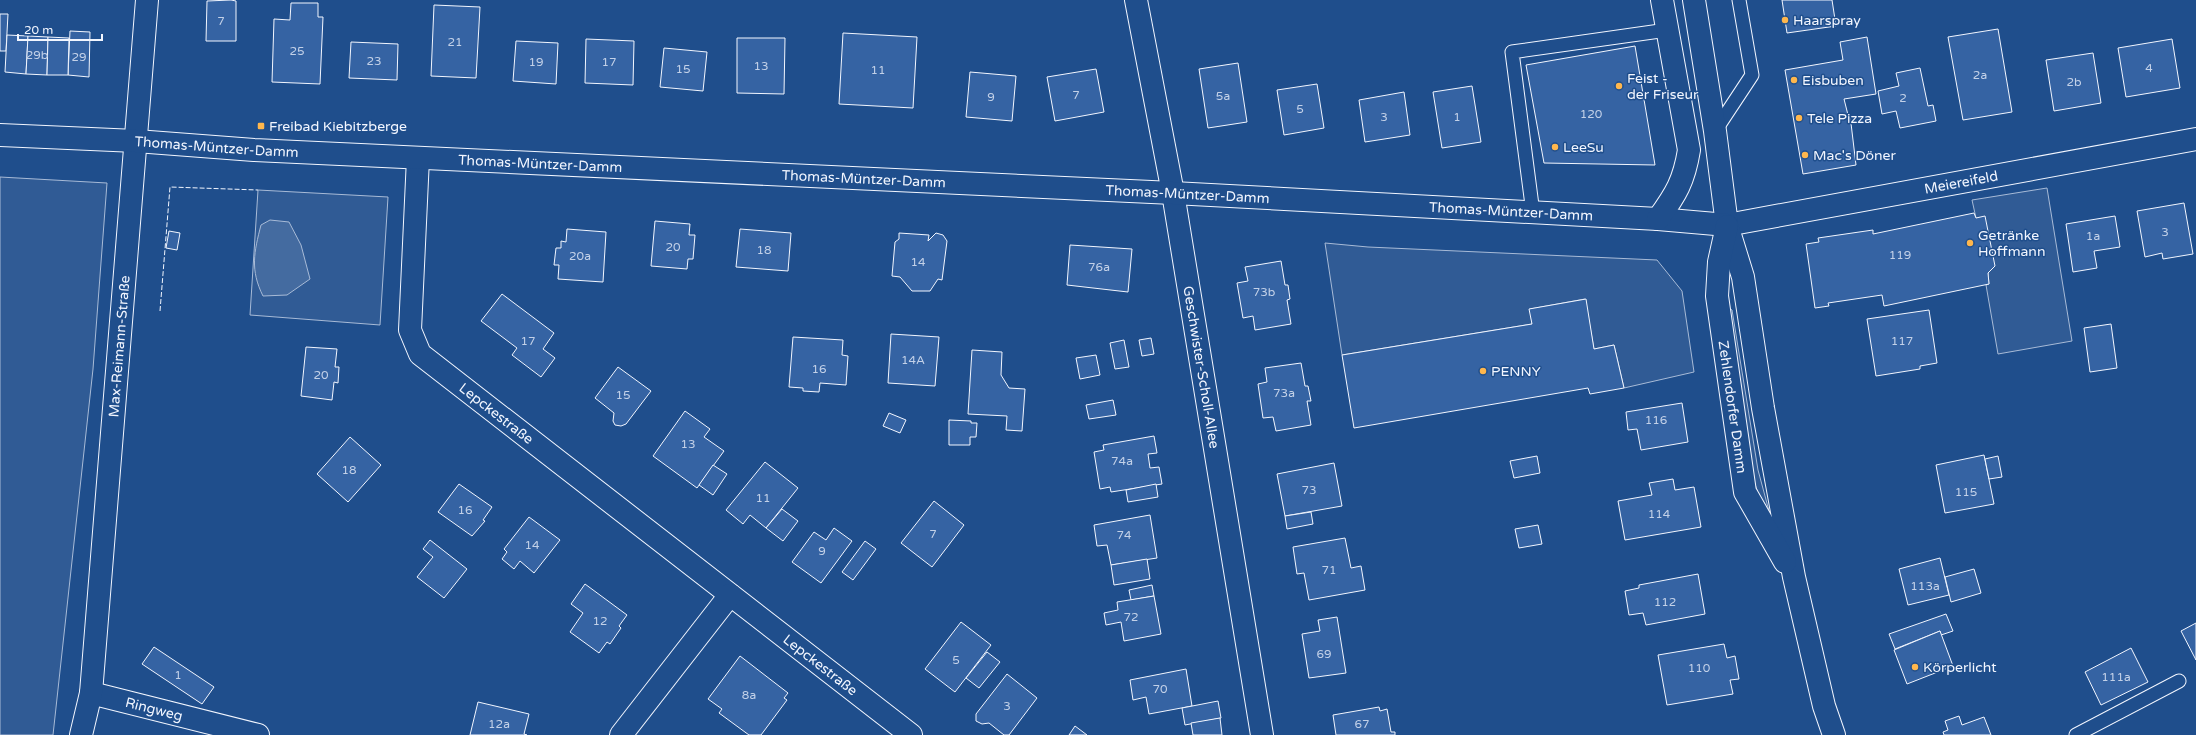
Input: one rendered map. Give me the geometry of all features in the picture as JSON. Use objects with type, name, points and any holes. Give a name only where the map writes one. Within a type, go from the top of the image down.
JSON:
[{"type":"street","name":"Max-Reimann-Straße","points":[[91,693],[147,0]]},
{"type":"street","name":"Geschwister-Scholl-Allee","points":[[1136,0],[1173,193],[1262,735]]},
{"type":"street","points":[[1658,219],[1680,187],[1689,150],[1662,0]]},
{"type":"street","name":"Zehlendorfer Damm","points":[[1694,0],[1715,131],[1727,225],[1742,277],[1763,408],[1794,577],[1824,706],[1834,735]]},
{"type":"street","name":"Thomas-Müntzer-Damm","points":[[0,135],[136,141],[254,150],[1173,193],[1658,219],[1727,225]]},
{"type":"street","name":"Meiereifeld","points":[[1727,225],[2196,139]]},
{"type":"street","name":"Lepckestraße","points":[[418,158],[410,330],[420,354],[911,735]]},
{"type":"street","name":"Zehlendorfer Damm","points":[[1727,225],[1719,262],[1717,296],[1745,492],[1794,577]]},
{"type":"street","points":[[621,735],[730,595]]},
{"type":"street","points":[[81,735],[91,693]]},
{"type":"street","name":"Ringweg","points":[[91,693],[258,735]]},
{"type":"lane","points":[[1715,131],[1752,75],[1739,0]]},
{"type":"lane","points":[[1533,212],[1512,52],[1667,30]]},
{"type":"lane","points":[[2076,735],[2179,681]]},
{"type":"shaded area","points":[[0,177],[107,183],[93,369],[53,735],[0,735]]},
{"type":"shaded area","points":[[2047,188],[2072,341],[1998,354],[1986,285],[1989,284],[1988,273],[1994,265],[1976,218],[1972,200]]},
{"type":"shaded area","points":[[258,190],[388,197],[380,325],[250,315]]},
{"type":"shaded area","points":[[270,220],[289,222],[301,245],[310,279],[287,295],[263,296],[256,278],[254,261],[261,225]]},
{"type":"shaded area","points":[[1325,243],[1368,247],[1657,260],[1682,291],[1694,372],[1624,388],[1614,345],[1594,349],[1585,299],[1530,309],[1532,324],[1342,355]]},
{"type":"shaded area","points":[[1727,307],[1732,310],[1758,470],[1772,522],[1768,524],[1754,481]]},
{"type":"building","points":[[1782,0],[1832,0],[1836,26],[1787,33]]},
{"type":"building","points":[[207,1],[236,1],[236,41],[206,41]]},
{"type":"building","points":[[291,3],[318,3],[318,17],[323,17],[320,84],[272,82],[274,19],[290,20]]},
{"type":"building","points":[[434,5],[480,7],[476,78],[431,76]]},
{"type":"building","points":[[0,14],[8,14],[6,51],[0,51]]},
{"type":"building","points":[[1998,29],[2012,112],[1963,120],[1948,37]]},
{"type":"building","points":[[70,31],[90,32],[89,77],[68,75]]},
{"type":"building","points":[[843,33],[917,37],[913,108],[839,104]]},
{"type":"building","points":[[7,35],[28,36],[26,74],[5,72]]},
{"type":"building","points":[[28,36],[48,37],[47,75],[26,74]]},
{"type":"building","points":[[48,37],[69,38],[68,75],[47,75]]},
{"type":"building","points":[[1867,37],[1876,94],[1844,99],[1848,115],[1850,115],[1856,165],[1803,174],[1785,70],[1843,60],[1840,42]]},
{"type":"building","points":[[737,38],[785,38],[784,94],[737,93]]},
{"type":"building","points":[[586,39],[634,41],[633,85],[585,83]]},
{"type":"building","points":[[2172,39],[2180,88],[2126,97],[2118,48]]},
{"type":"building","points":[[516,41],[558,43],[556,84],[513,81]]},
{"type":"building","points":[[351,42],[398,44],[397,80],[349,78]]},
{"type":"building","points":[[1635,46],[1655,165],[1544,163],[1526,65]]},
{"type":"building","points":[[664,48],[707,52],[703,91],[660,87]]},
{"type":"building","points":[[2093,53],[2101,103],[2054,111],[2046,60]]},
{"type":"building","points":[[1238,63],[1247,122],[1208,128],[1199,69]]},
{"type":"building","points":[[1920,68],[1928,106],[1933,105],[1936,121],[1900,128],[1896,111],[1882,114],[1878,91],[1899,86],[1896,73]]},
{"type":"building","points":[[1096,69],[1104,112],[1055,121],[1047,77]]},
{"type":"building","points":[[970,72],[1016,76],[1012,121],[966,117]]},
{"type":"building","points":[[1317,84],[1324,128],[1284,135],[1277,90]]},
{"type":"building","points":[[1472,86],[1481,142],[1442,148],[1433,92]]},
{"type":"building","points":[[1404,92],[1410,135],[1365,142],[1359,100]]},
{"type":"building","points":[[2184,203],[2193,254],[2163,259],[2162,253],[2145,257],[2137,211]]},
{"type":"building","points":[[1974,213],[1976,218],[1985,216],[1995,266],[1988,273],[1989,284],[1884,306],[1882,295],[1828,303],[1829,306],[1815,308],[1806,244],[1819,242],[1818,238],[1873,230],[1873,234]]},
{"type":"building","points":[[2115,216],[2120,247],[2094,251],[2097,268],[2073,272],[2066,224]]},
{"type":"building","points":[[655,221],[690,224],[689,235],[695,235],[693,259],[688,259],[687,269],[651,266]]},
{"type":"building","points":[[567,229],[606,232],[603,282],[558,279],[559,265],[554,265],[556,248],[561,248],[561,241],[566,242]]},
{"type":"building","points":[[740,229],[791,233],[788,271],[736,267]]},
{"type":"building","points":[[169,231],[180,233],[177,250],[166,248]]},
{"type":"building","points":[[899,233],[929,235],[928,241],[936,233],[943,235],[947,241],[942,280],[938,279],[930,291],[912,291],[900,277],[892,276],[895,242],[899,239]]},
{"type":"building","points":[[1070,245],[1132,249],[1128,292],[1067,285]]},
{"type":"building","points":[[1281,261],[1285,285],[1288,285],[1290,299],[1287,300],[1291,324],[1255,330],[1253,316],[1243,318],[1237,283],[1248,281],[1245,267]]},
{"type":"building","points":[[502,294],[554,333],[543,349],[555,358],[541,377],[512,355],[517,348],[481,321]]},
{"type":"building","name":"PENNY","points":[[1586,299],[1594,349],[1614,345],[1624,388],[1590,394],[1588,388],[1354,428],[1342,355],[1532,324],[1529,309]]},
{"type":"building","points":[[1929,310],[1937,363],[1920,366],[1920,369],[1876,376],[1867,319]]},
{"type":"building","points":[[2111,324],[2117,368],[2090,372],[2084,328]]},
{"type":"building","points":[[891,334],[939,337],[935,386],[888,383]]},
{"type":"building","points":[[793,337],[843,340],[842,355],[848,356],[846,385],[820,383],[819,392],[803,391],[803,388],[789,387]]},
{"type":"building","points":[[1151,338],[1154,354],[1142,356],[1139,340]]},
{"type":"building","points":[[1124,340],[1129,367],[1115,369],[1110,343]]},
{"type":"building","points":[[306,347],[337,349],[335,367],[339,367],[338,383],[334,382],[332,400],[301,396]]},
{"type":"building","points":[[972,350],[1002,352],[1001,375],[1009,388],[1025,389],[1022,431],[1006,430],[1007,416],[968,414]]},
{"type":"building","points":[[1096,355],[1100,375],[1080,379],[1076,358]]},
{"type":"building","points":[[1301,363],[1305,386],[1308,386],[1311,401],[1307,401],[1311,425],[1276,431],[1273,417],[1263,418],[1258,384],[1267,382],[1265,368]]},
{"type":"building","points":[[618,367],[651,391],[626,424],[621,426],[615,425],[613,421],[614,413],[595,398]]},
{"type":"building","points":[[1113,400],[1116,415],[1089,419],[1086,405]]},
{"type":"building","points":[[1682,403],[1688,442],[1641,450],[1637,429],[1628,430],[1626,412]]},
{"type":"building","points":[[685,411],[710,429],[704,437],[724,451],[697,488],[653,456]]},
{"type":"building","points":[[889,413],[906,420],[900,433],[883,426]]},
{"type":"building","points":[[949,420],[971,421],[971,423],[977,423],[976,437],[970,437],[970,445],[949,445]]},
{"type":"building","points":[[1154,436],[1157,453],[1148,454],[1150,468],[1159,467],[1162,484],[1111,492],[1110,487],[1100,489],[1094,452],[1104,450],[1103,445]]},
{"type":"building","points":[[350,437],[381,465],[348,502],[317,474]]},
{"type":"building","points":[[1984,455],[1994,504],[1945,513],[1936,465]]},
{"type":"building","points":[[1537,456],[1540,473],[1514,478],[1510,461]]},
{"type":"building","points":[[1998,456],[2002,477],[1989,479],[1985,459]]},
{"type":"building","points":[[765,462],[798,488],[766,528],[750,515],[743,524],[726,510]]},
{"type":"building","points":[[1334,463],[1342,506],[1285,516],[1277,474]]},
{"type":"building","points":[[713,465],[727,474],[713,495],[699,485]]},
{"type":"building","points":[[1673,479],[1675,490],[1694,487],[1701,527],[1625,540],[1618,501],[1652,495],[1649,483]]},
{"type":"building","points":[[459,484],[492,507],[483,520],[485,521],[472,536],[438,512]]},
{"type":"building","points":[[1156,484],[1158,497],[1128,502],[1126,490]]},
{"type":"building","points":[[934,501],[964,525],[932,567],[901,543]]},
{"type":"building","points":[[782,509],[798,521],[783,541],[766,528]]},
{"type":"building","points":[[1311,512],[1313,524],[1287,529],[1285,516]]},
{"type":"building","points":[[1150,515],[1157,558],[1111,565],[1107,545],[1097,546],[1094,525]]},
{"type":"building","points":[[529,517],[560,540],[534,573],[520,561],[514,569],[502,559],[507,552],[504,549]]},
{"type":"building","points":[[1538,525],[1542,544],[1519,548],[1515,529]]},
{"type":"building","points":[[834,528],[852,541],[821,583],[792,562],[814,532],[826,540]]},
{"type":"building","points":[[1345,538],[1351,568],[1361,566],[1365,590],[1309,600],[1304,573],[1297,574],[1293,547]]},
{"type":"building","points":[[430,540],[467,569],[444,598],[417,577],[433,557],[423,549]]},
{"type":"building","points":[[865,541],[876,549],[853,580],[842,572]]},
{"type":"building","points":[[1940,558],[1949,595],[1908,605],[1899,569]]},
{"type":"building","points":[[1147,559],[1150,579],[1114,585],[1111,565]]},
{"type":"building","points":[[1974,569],[1981,593],[1951,602],[1945,577]]},
{"type":"building","points":[[1698,574],[1705,614],[1646,625],[1643,613],[1629,615],[1625,591],[1639,588],[1639,585]]},
{"type":"building","points":[[585,584],[627,615],[619,626],[621,628],[610,644],[607,642],[599,653],[570,632],[583,613],[571,604]]},
{"type":"building","points":[[1152,585],[1154,596],[1131,600],[1129,590]]},
{"type":"building","points":[[1154,596],[1161,634],[1124,641],[1121,622],[1106,625],[1104,613],[1118,610],[1117,602]]},
{"type":"building","points":[[1946,614],[1953,631],[1941,635],[1940,631],[1895,649],[1889,634]]},
{"type":"building","points":[[1337,617],[1346,673],[1309,678],[1302,634],[1320,631],[1318,620]]},
{"type":"building","points":[[961,622],[991,645],[955,692],[925,669]]},
{"type":"building","points":[[2196,623],[2196,660],[2181,631]]},
{"type":"building","points":[[1940,631],[1953,666],[1907,684],[1894,650]]},
{"type":"building","points":[[1724,644],[1727,658],[1735,656],[1739,679],[1730,680],[1733,694],[1667,705],[1658,655]]},
{"type":"building","points":[[154,647],[214,687],[202,704],[142,664]]},
{"type":"building","points":[[2131,648],[2148,682],[2101,705],[2085,672]]},
{"type":"building","points":[[987,652],[1000,662],[979,688],[966,678]]},
{"type":"building","points":[[740,656],[788,693],[784,698],[787,700],[761,735],[749,735],[719,713],[722,709],[708,699]]},
{"type":"building","points":[[1186,669],[1192,706],[1149,714],[1146,697],[1133,700],[1130,680]]},
{"type":"building","points":[[1007,674],[1037,698],[1009,735],[1004,735],[989,723],[982,724],[976,721],[976,714]]},
{"type":"building","points":[[1218,701],[1221,718],[1185,725],[1182,708]]},
{"type":"building","points":[[478,702],[529,714],[524,734],[527,735],[470,735]]},
{"type":"building","points":[[1379,707],[1380,711],[1387,709],[1391,732],[1395,732],[1395,735],[1336,735],[1333,715]]},
{"type":"building","points":[[1959,716],[1962,725],[1984,717],[1991,735],[1944,735],[1943,732],[1948,730],[1945,721]]},
{"type":"building","points":[[1220,718],[1222,735],[1193,735],[1191,723]]},
{"type":"building","points":[[1075,726],[1087,735],[1069,735]]},
{"type":"fence","points":[[160,311],[170,187],[258,190]]},
{"type":"place","name":"Haarspray","points":[[1785,20]]},
{"type":"place","name":"Eisbuben","points":[[1794,80]]},
{"type":"place","name":"Feist - der Friseur","points":[[1619,86]]},
{"type":"place","name":"Tele Pizza","points":[[1799,118]]},
{"type":"place","name":"Freibad Kiebitzberge","points":[[261,126]]},
{"type":"place","name":"LeeSu","points":[[1555,147]]},
{"type":"place","name":"Mac's Döner","points":[[1805,155]]},
{"type":"place","name":"Getränke Hoffmann","points":[[1970,243]]},
{"type":"place","name":"PENNY","points":[[1483,371]]},
{"type":"place","name":"Körperlicht","points":[[1915,667]]}]
